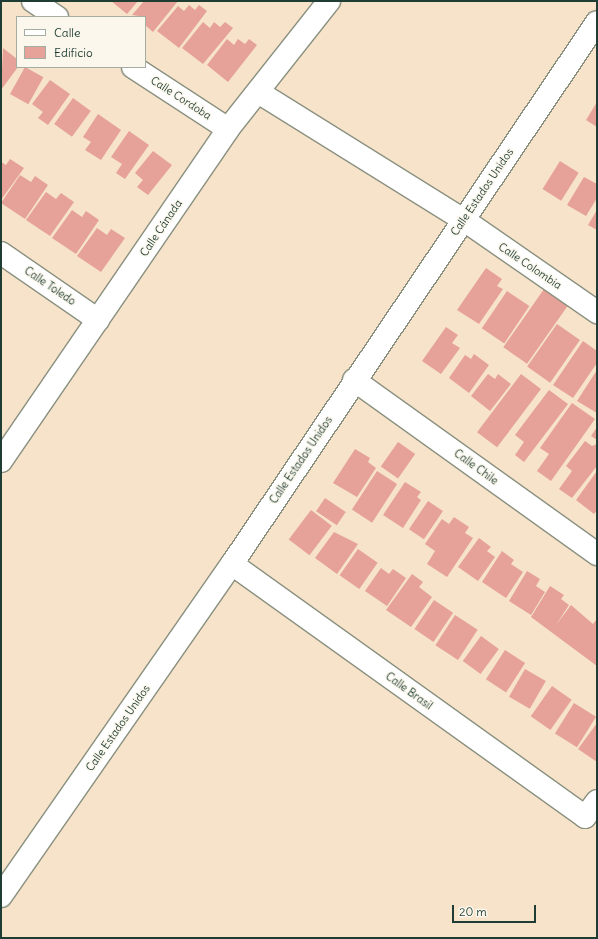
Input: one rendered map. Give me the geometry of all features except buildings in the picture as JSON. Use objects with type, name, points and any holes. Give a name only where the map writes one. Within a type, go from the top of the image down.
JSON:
[{"type":"street","points":[[33,1],[56,16]]},
{"type":"street","name":"Calle Cánada","points":[[1,461],[228,129],[329,1]]},
{"type":"street","name":"Calle Estados Unidos","points":[[1,896],[232,564],[354,380],[594,31]]},
{"type":"street","name":"Calle Cordoba","points":[[136,68],[228,129]]},
{"type":"street","name":"Calle Colombia","points":[[258,92],[464,220],[597,312]]},
{"type":"street","name":"Calle Toledo","points":[[1,253],[98,320]]},
{"type":"street","name":"Calle Chile","points":[[354,380],[597,554]]},
{"type":"street","name":"Calle Brasil","points":[[232,564],[591,809]]}]
